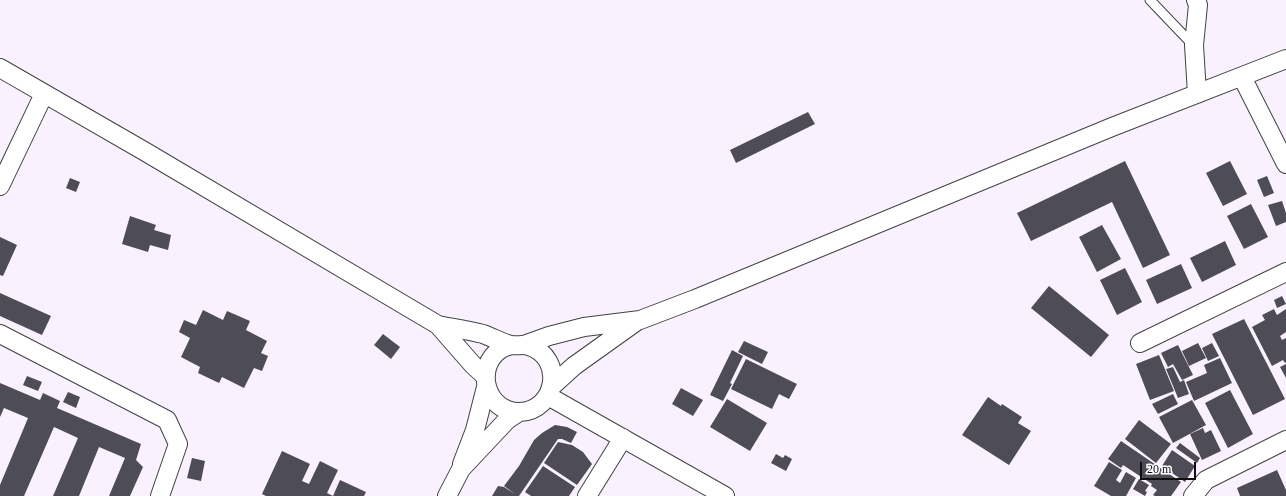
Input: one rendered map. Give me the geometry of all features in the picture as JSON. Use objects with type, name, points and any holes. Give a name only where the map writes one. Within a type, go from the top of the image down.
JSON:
[{"type":"street","points":[[1196,0],[1198,5],[1194,46],[1197,94]]},
{"type":"street","points":[[458,474],[475,430],[486,382],[487,366],[492,357],[501,349],[584,327],[640,320],[695,299],[1112,127],[1286,59]]},
{"type":"street","points":[[0,68],[438,325],[486,382],[491,397],[498,405],[508,410],[519,412],[530,410],[540,404],[550,391],[574,366],[640,320]]},
{"type":"street","points":[[1242,77],[1286,164]]},
{"type":"street","points":[[0,186],[44,94]]},
{"type":"street","points":[[1140,343],[1286,272]]},
{"type":"street","points":[[438,325],[482,334],[518,345],[535,348],[544,356],[550,365],[553,375],[550,391]]},
{"type":"street","points":[[0,334],[167,420],[178,444],[160,496]]},
{"type":"street","points":[[550,391],[623,438],[725,496]]},
{"type":"street","points":[[447,496],[461,469],[508,420],[519,412]]},
{"type":"street","points":[[587,496],[623,438]]},
{"type":"street","points":[[1193,496],[1206,480],[1286,440]]},
{"type":"lane","points":[[1150,0],[1194,46]]},
{"type":"building","points":[[808,112],[815,124],[736,163],[730,150]]},
{"type":"building","points":[[1125,161],[1170,255],[1143,268],[1112,202],[1031,241],[1017,213]]},
{"type":"building","points":[[1230,161],[1247,194],[1223,206],[1206,173]]},
{"type":"building","points":[[1267,176],[1274,193],[1264,197],[1257,180]]},
{"type":"building","points":[[70,178],[80,182],[76,192],[66,188]]},
{"type":"building","points":[[1282,201],[1286,213],[1286,222],[1276,226],[1268,205]]},
{"type":"building","points":[[1251,204],[1268,237],[1244,249],[1227,216]]},
{"type":"building","points":[[130,216],[156,225],[154,230],[171,235],[168,250],[150,245],[148,252],[122,244]]},
{"type":"building","points":[[1102,225],[1121,259],[1097,272],[1079,237]]},
{"type":"building","points":[[0,237],[17,245],[3,276],[0,275]]},
{"type":"building","points":[[1225,241],[1236,265],[1202,282],[1190,258]]},
{"type":"building","points":[[1181,264],[1192,288],[1157,304],[1146,280]]},
{"type":"building","points":[[1125,268],[1142,302],[1117,315],[1100,280]]},
{"type":"building","points":[[1049,286],[1109,335],[1091,357],[1031,308]]},
{"type":"building","points":[[0,293],[51,316],[42,335],[0,316]]},
{"type":"building","points":[[1282,296],[1286,304],[1277,308],[1274,300]]},
{"type":"building","points":[[1274,309],[1277,315],[1286,309],[1286,332],[1280,336],[1282,340],[1286,338],[1286,362],[1285,363],[1283,360],[1272,366],[1252,327],[1265,320],[1262,315]]},
{"type":"building","points":[[203,310],[223,320],[227,311],[250,321],[246,330],[267,341],[261,353],[268,356],[262,371],[254,368],[244,388],[222,377],[219,383],[198,373],[200,367],[181,357],[190,338],[179,332],[184,320],[196,325]]},
{"type":"building","points":[[1244,319],[1285,399],[1253,415],[1212,334]]},
{"type":"building","points":[[383,334],[400,347],[391,359],[374,345]]},
{"type":"building","points":[[744,341],[768,352],[762,364],[738,352]]},
{"type":"building","points":[[1198,343],[1206,358],[1189,366],[1182,351]]},
{"type":"building","points":[[1212,343],[1219,356],[1208,361],[1202,348]]},
{"type":"building","points":[[1178,345],[1193,375],[1182,380],[1173,364],[1168,367],[1161,353]]},
{"type":"building","points":[[732,350],[743,356],[730,383],[732,384],[723,401],[710,395]]},
{"type":"building","points":[[1159,355],[1174,391],[1150,400],[1136,364]]},
{"type":"building","points":[[1220,358],[1232,383],[1194,401],[1186,382],[1207,373],[1204,365]]},
{"type":"building","points":[[746,359],[797,384],[789,399],[779,394],[772,409],[731,389]]},
{"type":"building","points":[[1286,364],[1286,378],[1280,367]]},
{"type":"building","points":[[1173,367],[1180,382],[1184,380],[1189,394],[1178,398],[1166,369]]},
{"type":"building","points":[[27,376],[42,382],[38,391],[23,385]]},
{"type":"building","points":[[0,383],[40,400],[43,393],[60,401],[57,408],[141,444],[136,460],[143,467],[130,496],[109,496],[125,458],[99,447],[79,496],[53,496],[78,438],[54,427],[24,496],[0,496],[0,485],[28,418],[4,408],[0,417]]},
{"type":"building","points":[[681,388],[703,400],[693,416],[672,404]]},
{"type":"building","points":[[1230,390],[1253,434],[1228,448],[1205,403]]},
{"type":"building","points":[[68,392],[80,397],[76,408],[63,402]]},
{"type":"building","points":[[1173,394],[1178,404],[1158,414],[1152,404]]},
{"type":"building","points":[[988,397],[1022,417],[1018,423],[1031,431],[1009,465],[962,435]]},
{"type":"building","points":[[727,399],[767,423],[750,451],[710,427]]},
{"type":"building","points":[[1192,400],[1206,425],[1173,443],[1159,417]]},
{"type":"building","points":[[1139,420],[1171,444],[1156,463],[1125,439]]},
{"type":"building","points":[[555,425],[567,427],[577,432],[571,443],[558,439],[519,496],[492,496],[498,486],[504,487],[515,494],[504,486],[519,466],[534,440]]},
{"type":"building","points":[[1203,428],[1205,433],[1211,430],[1221,451],[1202,460],[1190,434]]},
{"type":"building","points":[[1121,441],[1181,482],[1171,496],[1153,495],[1157,490],[1151,486],[1152,484],[1123,465],[1121,468],[1108,459]]},
{"type":"building","points":[[558,442],[572,445],[583,452],[592,464],[577,485],[544,463]]},
{"type":"building","points":[[1180,443],[1200,458],[1197,463],[1176,448]]},
{"type":"building","points":[[1172,450],[1195,466],[1185,482],[1162,466]]},
{"type":"building","points":[[282,451],[310,464],[302,481],[309,484],[320,461],[338,470],[327,493],[333,496],[266,496],[262,494]]},
{"type":"building","points":[[776,454],[783,458],[785,455],[792,459],[786,471],[771,463]]},
{"type":"building","points":[[192,458],[205,461],[201,481],[187,478]]},
{"type":"building","points":[[1109,462],[1122,470],[1116,480],[1120,483],[1126,472],[1136,478],[1126,496],[1111,496],[1094,486]]},
{"type":"building","points":[[543,466],[575,487],[569,496],[531,496],[525,492]]},
{"type":"building","points":[[1277,470],[1286,490],[1286,496],[1240,496],[1237,488]]},
{"type":"building","points":[[1139,479],[1149,485],[1145,491],[1147,492],[1145,496],[1133,489]]},
{"type":"building","points":[[340,480],[366,492],[364,496],[333,496]]}]
